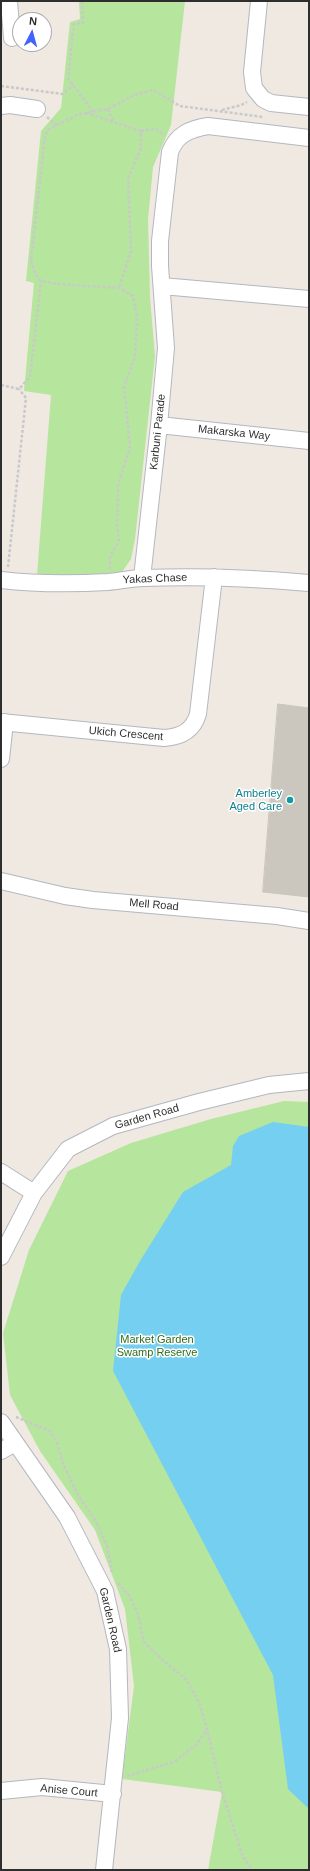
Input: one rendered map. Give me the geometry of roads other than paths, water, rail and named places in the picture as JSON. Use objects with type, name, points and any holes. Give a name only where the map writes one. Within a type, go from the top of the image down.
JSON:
[{"type":"street","points":[[259,1],[252,72],[254,88],[263,100],[271,103],[309,107]]},
{"type":"street","points":[[6,3],[12,38]]},
{"type":"street","points":[[1,106],[10,105],[37,109]]},
{"type":"street","name":"Karbuni Parade","points":[[142,578],[166,348],[160,241],[170,152],[174,143],[189,131],[208,126],[309,138]]},
{"type":"street","points":[[162,286],[309,299]]},
{"type":"street","name":"Makarska Way","points":[[159,425],[309,441]]},
{"type":"street","name":"Yakas Chase","points":[[4,580],[48,583],[110,581],[142,578],[214,577],[309,583]]},
{"type":"street","name":"Ukich Crescent","points":[[3,722],[164,738],[184,734],[195,721],[198,714],[214,577]]},
{"type":"street","points":[[1,759],[3,722]]},
{"type":"street","name":"Mell Road","points":[[1,881],[66,896],[93,900],[277,916],[309,921]]},
{"type":"street","name":"Garden Road","points":[[1,1257],[34,1193],[68,1150],[112,1126],[199,1102],[269,1085],[309,1081]]},
{"type":"street","points":[[1,1172],[34,1193]]},
{"type":"street","name":"Garden Road","points":[[6,1418],[15,1443],[67,1517],[105,1591],[118,1649],[120,1718],[114,1787],[104,1870]]},
{"type":"street","points":[[1,1451],[15,1443]]},
{"type":"street","name":"Anise Court","points":[[1,1791],[42,1787],[114,1787]]},
{"type":"water","points":[[273,1122],[309,1127],[309,1809],[288,1789],[273,1675],[113,1371],[121,1295],[140,1261],[183,1192],[231,1165],[233,1146],[239,1136]]},
{"type":"place","name":"Amberley Aged Care","points":[[290,800]]},
{"type":"park label","name":"Market Garden Swamp Reserve","points":[[157,1346]]}]
